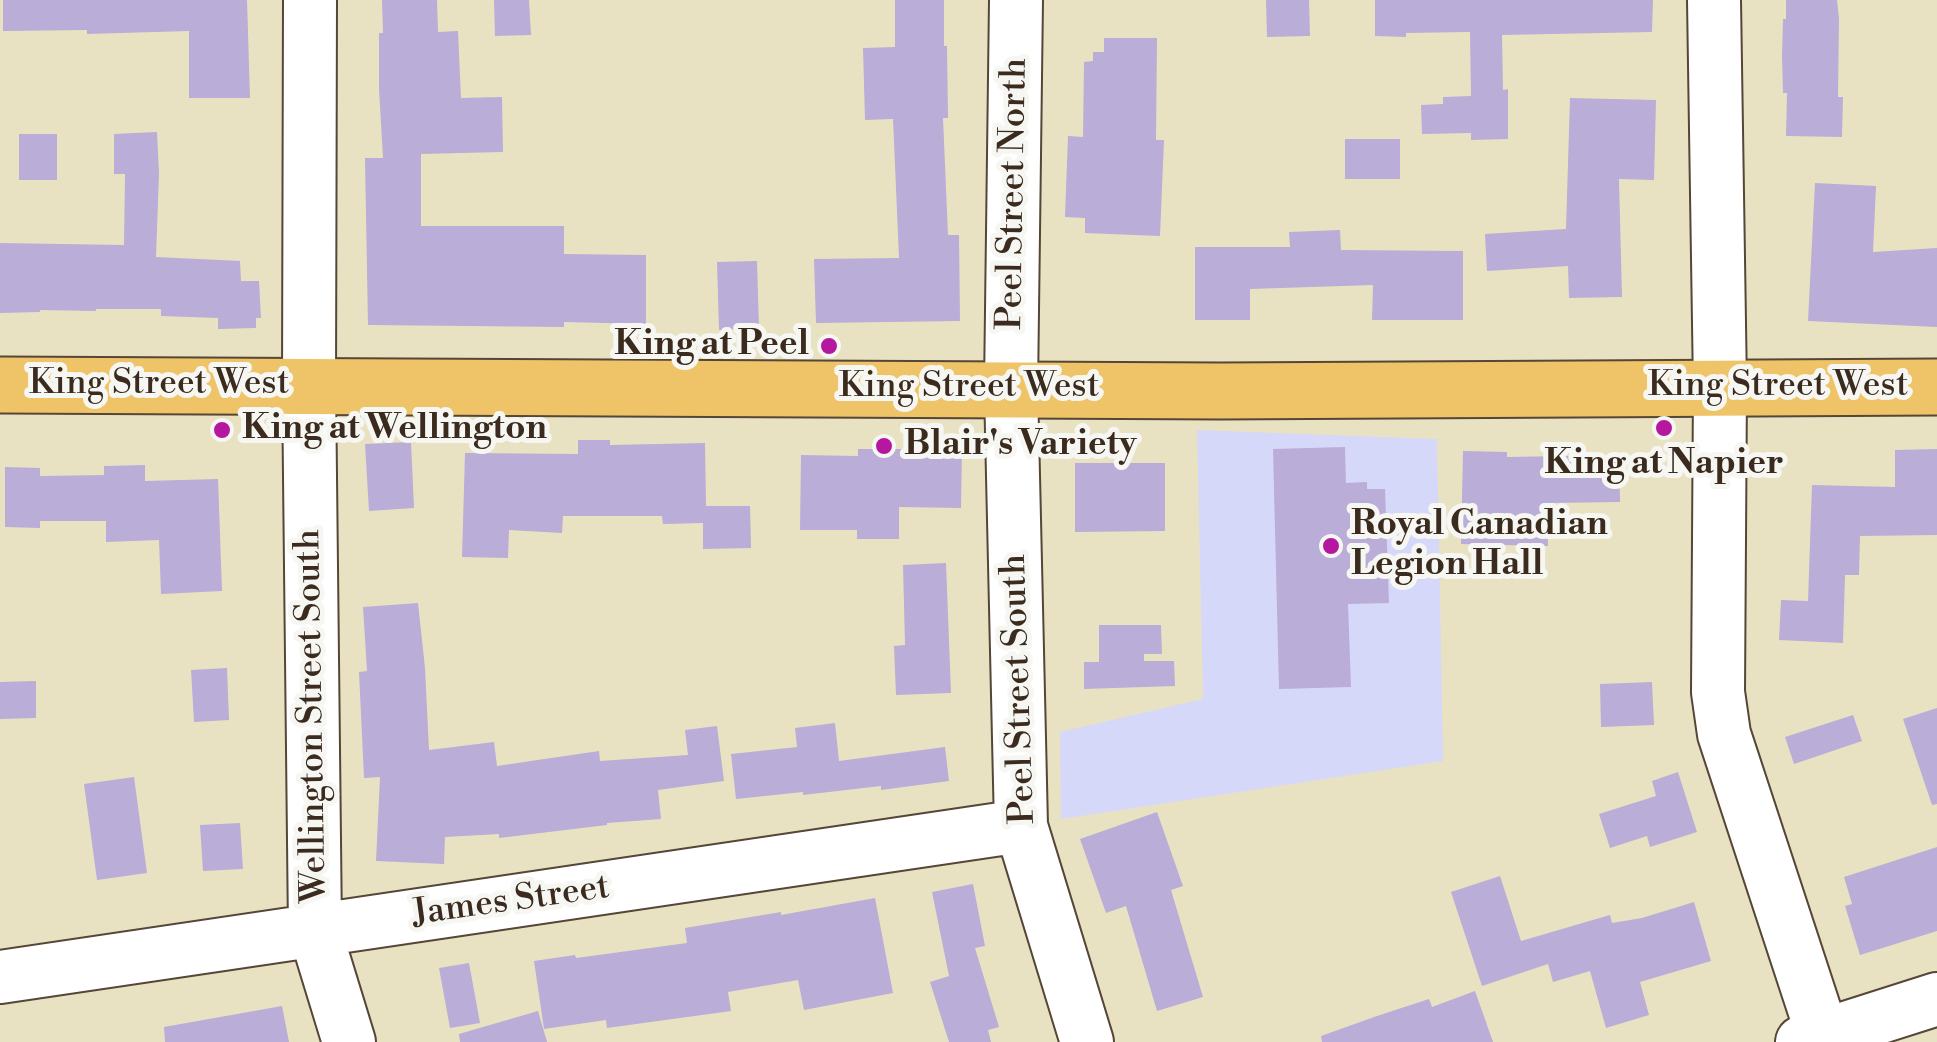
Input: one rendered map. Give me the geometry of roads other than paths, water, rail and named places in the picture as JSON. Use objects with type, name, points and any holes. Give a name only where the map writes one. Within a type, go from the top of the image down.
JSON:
[{"type":"main road","name":"King Street West","points":[[0,385],[1240,390],[1937,387]]},
{"type":"street","name":"Wellington Street South","points":[[310,0],[309,385],[315,931],[348,1042]]},
{"type":"street","name":"Peel Street North","points":[[1012,388],[1016,0]]},
{"type":"street","points":[[1714,0],[1720,387],[1718,692],[1724,734],[1816,1040],[1937,999]]},
{"type":"street","name":"Peel Street South","points":[[1012,388],[1021,826],[1086,1042]]},
{"type":"street","name":"James Street","points":[[0,977],[1021,826]]},
{"type":"place","name":"King at Peel","points":[[829,346]]},
{"type":"place","name":"King at Napier","points":[[1664,428]]},
{"type":"place","name":"King at Wellington","points":[[222,430]]},
{"type":"place","name":"Blair's Variety","points":[[884,446]]},
{"type":"place","name":"Royal Canadian Legion Hall","points":[[1331,546]]}]
